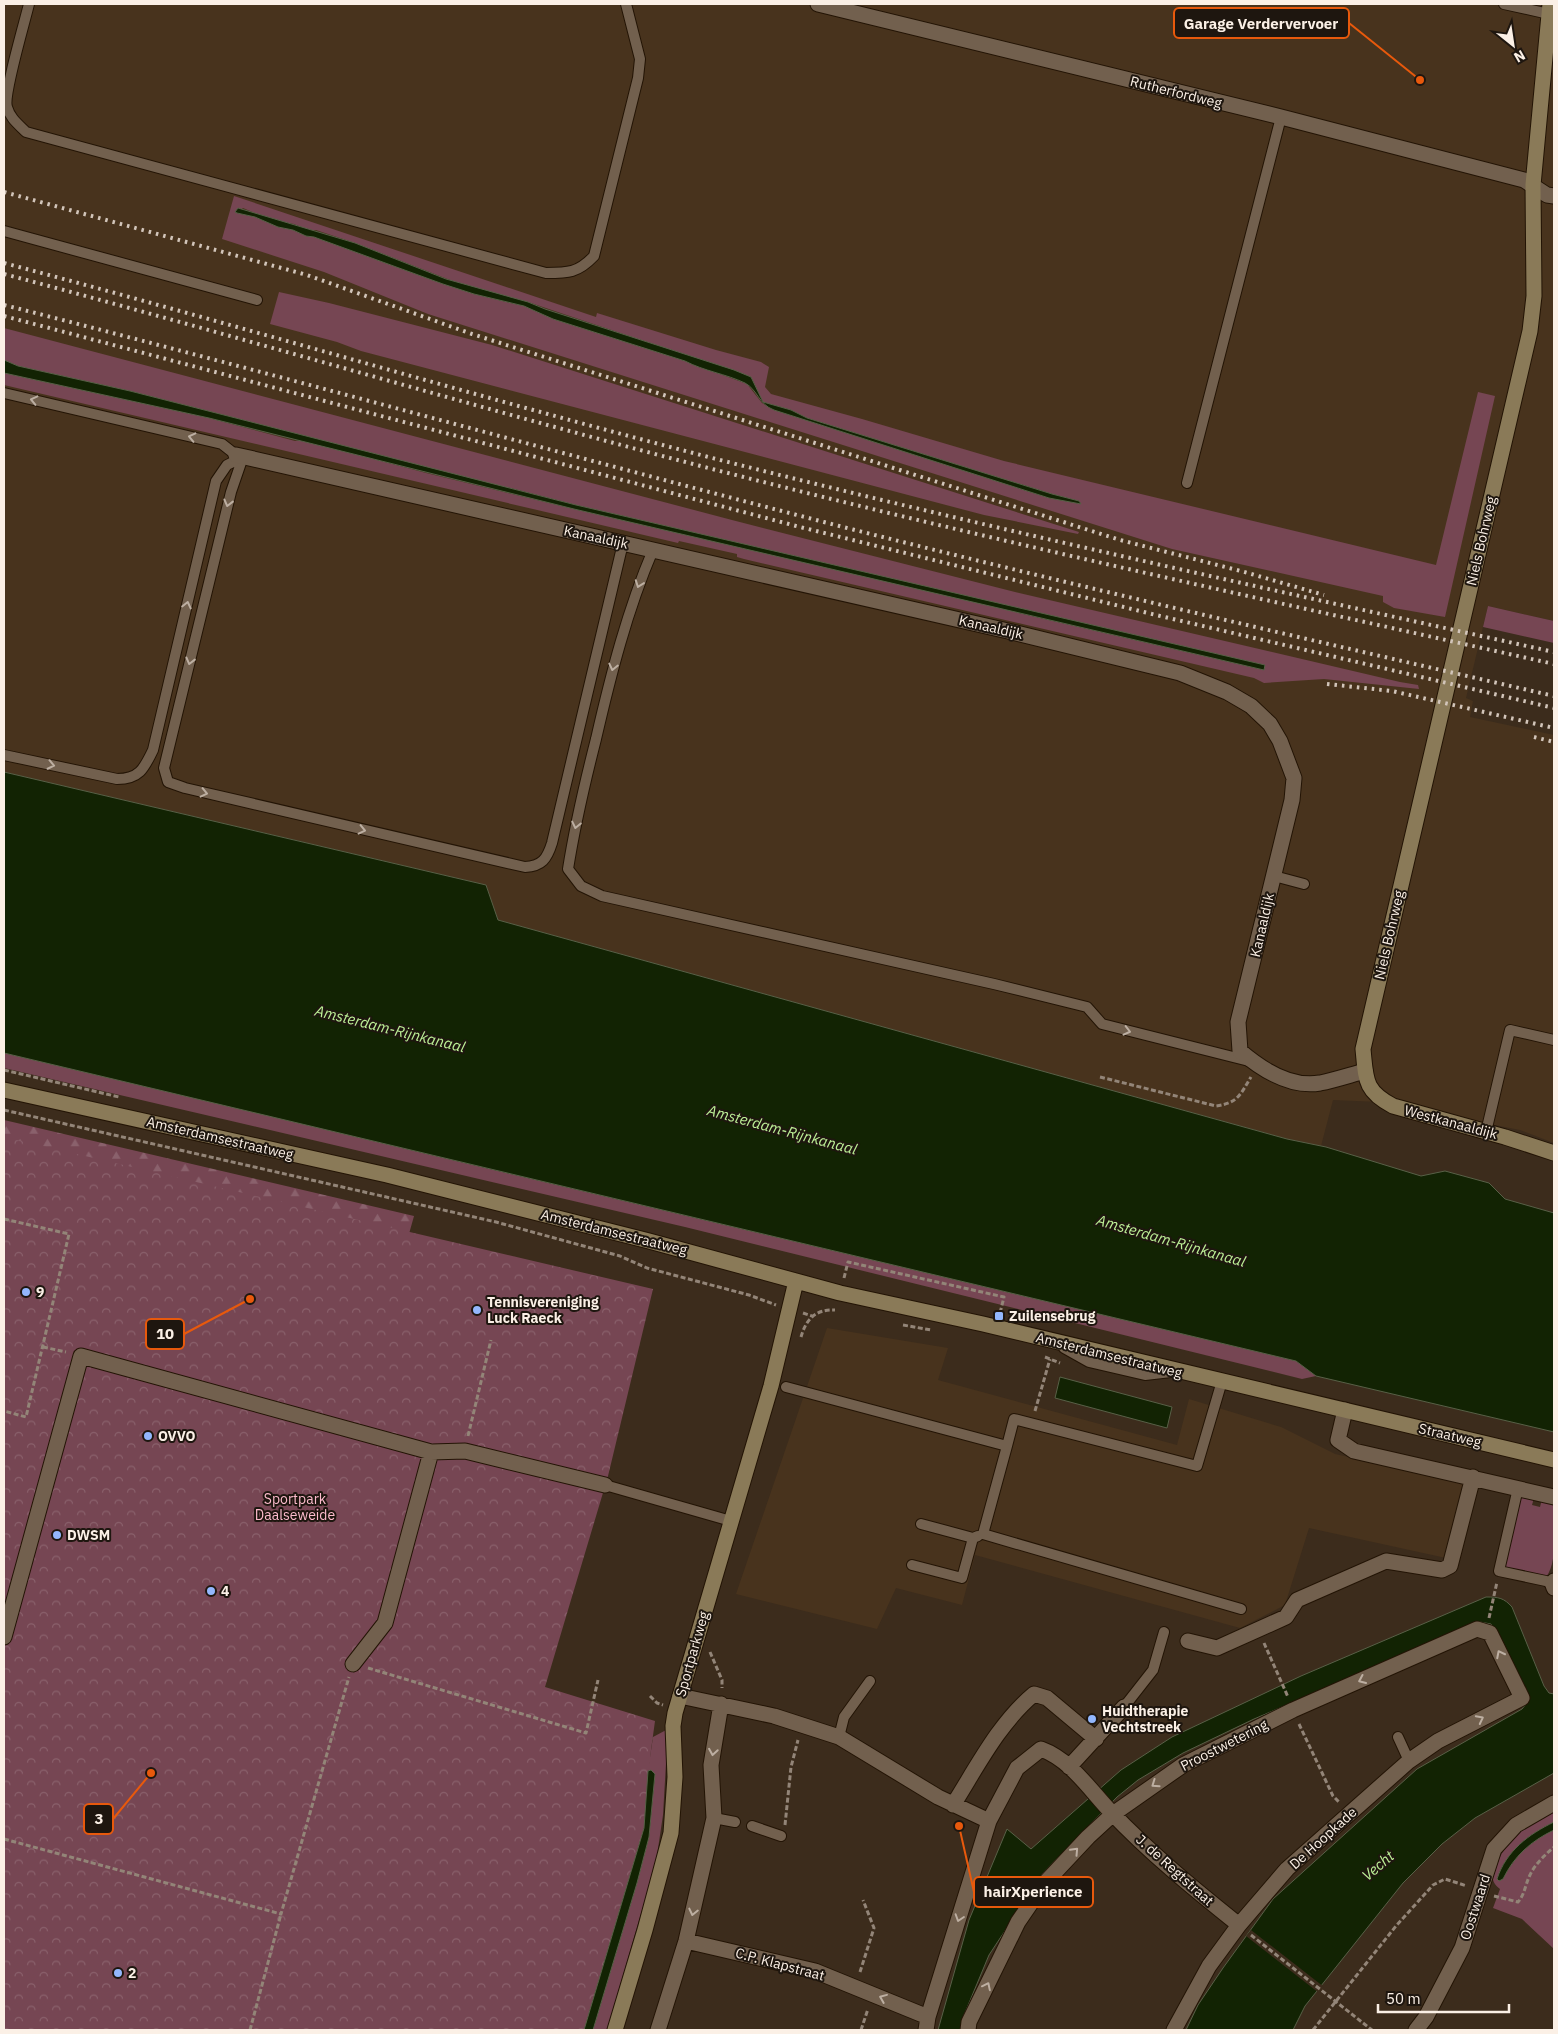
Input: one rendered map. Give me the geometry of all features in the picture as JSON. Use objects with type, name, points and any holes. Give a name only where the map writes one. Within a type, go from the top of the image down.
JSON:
[{"type":"street","name":"Rutherfordweg","points":[[818,4],[1524,180],[1547,195],[1554,196]]},
{"type":"street","name":"Niels Bohrweg","points":[[1365,1072],[1363,1049],[1382,963],[1530,330],[1534,296],[1533,185],[1550,9]]},
{"type":"street","name":"Kanaaldijk","points":[[240,456],[999,628],[1153,666],[1195,678],[1227,692],[1251,706],[1270,724],[1280,741],[1294,778],[1292,800],[1238,1022],[1240,1051],[1255,1064],[1281,1078],[1318,1083],[1365,1072]]},
{"type":"street","name":"Westkanaaldijk","points":[[1365,1072],[1369,1086],[1377,1098],[1393,1106],[1554,1153]]},
{"type":"street","name":"Amsterdamsestraatweg","points":[[4,1090],[387,1175],[649,1241],[840,1293],[982,1324],[1222,1381]]},
{"type":"street","name":"Sportparkweg","points":[[615,2030],[645,1930],[671,1833],[675,1777],[674,1726],[680,1696],[770,1386],[796,1281]]},
{"type":"street","points":[[4,1637],[81,1356],[431,1452],[464,1451],[605,1484]]},
{"type":"street","name":"Straatweg","points":[[1222,1381],[1554,1460]]},
{"type":"street","points":[[1345,1410],[1338,1440],[1354,1451],[1554,1497]]},
{"type":"street","points":[[353,1664],[385,1622],[431,1452]]},
{"type":"street","points":[[1188,1641],[1217,1648],[1286,1617],[1296,1600],[1386,1561],[1442,1570],[1450,1566],[1473,1477]]},
{"type":"street","name":"Proostwetering","points":[[968,2030],[970,2022],[1018,1922],[1044,1884],[1112,1813],[1183,1764],[1293,1710],[1477,1629],[1490,1633],[1522,1698]]},
{"type":"street","points":[[953,1804],[996,1738],[1022,1704],[1034,1694],[1047,1698],[1096,1739]]},
{"type":"street","points":[[680,1696],[774,1716],[839,1738],[938,1797],[990,1821],[927,2023]]},
{"type":"street","name":"De Hoopkade","points":[[1174,2030],[1209,1966],[1244,1929],[1287,1870],[1409,1761],[1438,1741],[1522,1698]]},
{"type":"street","points":[[658,2030],[686,1941],[714,1818],[712,1765],[721,1704]]},
{"type":"street","points":[[1069,1768],[1124,1707]]},
{"type":"street","name":"J. de Regtstraat","points":[[990,1821],[1017,1768],[1041,1749],[1052,1753],[1090,1786],[1112,1813],[1177,1875],[1244,1929]]},
{"type":"street","name":"Oostwaard","points":[[1416,2030],[1426,2017],[1462,1948],[1494,1849],[1516,1825],[1554,1803]]},
{"type":"street","name":"C.P. Klapstraat","points":[[686,1941],[815,1971],[872,1994],[927,2023]]},
{"type":"lane","points":[[29,4],[8,89],[6,106],[13,120],[26,132],[546,273],[567,273],[583,267],[594,256],[638,78],[640,59],[626,4]]},
{"type":"lane","points":[[1504,4],[1550,9]]},
{"type":"lane","points":[[1187,483],[1281,118]]},
{"type":"lane","points":[[4,231],[258,300]]},
{"type":"lane","points":[[4,393],[222,444],[240,456]]},
{"type":"lane","points":[[240,456],[164,768],[168,782],[185,788],[525,867],[536,866],[547,859],[552,843],[623,543]]},
{"type":"lane","points":[[4,755],[117,779],[129,779],[144,768],[153,750],[216,481],[227,465],[240,456]]},
{"type":"lane","points":[[653,550],[639,582],[615,658],[584,790],[568,869],[581,886],[602,896],[994,984],[1087,1007],[1102,1024],[1255,1064]]},
{"type":"lane","points":[[1274,876],[1304,884]]},
{"type":"lane","points":[[1486,1132],[1510,1030],[1554,1040]]},
{"type":"lane","points":[[983,1534],[1014,1419],[1197,1466],[1222,1381]]},
{"type":"lane","points":[[786,1387],[1007,1446]]},
{"type":"lane","points":[[605,1484],[731,1521]]},
{"type":"lane","points":[[1512,1486],[1499,1571],[1546,1581],[1554,1585]]},
{"type":"lane","points":[[921,1524],[973,1538],[983,1534],[1242,1609]]},
{"type":"lane","points":[[912,1565],[962,1578],[973,1538]]},
{"type":"lane","points":[[1124,1707],[1153,1670],[1164,1632]]},
{"type":"lane","points":[[839,1738],[844,1717],[870,1681]]},
{"type":"lane","points":[[1398,1737],[1409,1761]]},
{"type":"lane","points":[[714,1818],[735,1822]]},
{"type":"lane","points":[[752,1826],[783,1831]]},
{"type":"path","points":[[1100,1077],[1216,1106],[1231,1104],[1240,1095],[1255,1064]]},
{"type":"path","points":[[4,1110],[522,1228],[620,1256],[647,1268],[748,1295],[812,1316]]},
{"type":"path","points":[[4,1219],[69,1234],[26,1417],[4,1412]]},
{"type":"path","points":[[799,1343],[804,1326],[812,1316],[819,1311],[836,1310],[848,1262],[1004,1297],[999,1316]]},
{"type":"path","points":[[464,1451],[491,1340]]},
{"type":"path","points":[[43,1347],[81,1356]]},
{"type":"path","points":[[1032,1424],[1050,1359]]},
{"type":"path","points":[[1488,1624],[1494,1595]]},
{"type":"path","points":[[1259,1630],[1288,1698]]},
{"type":"path","points":[[709,1647],[710,1655],[722,1680],[721,1704]]},
{"type":"path","points":[[250,2030],[281,1914],[353,1664],[586,1733],[598,1680]]},
{"type":"path","points":[[1296,1719],[1333,1796]]},
{"type":"path","points":[[783,1831],[791,1767],[801,1725]]},
{"type":"path","points":[[4,1839],[281,1914]]},
{"type":"path","points":[[1313,2030],[1384,1940],[1433,1885],[1445,1879],[1518,1902],[1523,1896],[1530,1875],[1540,1861],[1554,1847]]},
{"type":"path","points":[[854,1987],[865,1960],[874,1928],[862,1900]]},
{"type":"path","points":[[1244,1929],[1372,2030]]},
{"type":"path","points":[[861,2030],[872,1994]]},
{"type":"shaded area","points":[[4,4],[1554,4],[1554,621],[1488,606],[1466,698],[1473,701],[1470,717],[1554,735],[1554,1143],[1520,1130],[1380,1102],[1333,1100],[1321,1146],[1287,1139],[498,920],[486,885],[4,772]]},
{"type":"shaded area","points":[[827,1328],[948,1348],[938,1380],[1177,1445],[1189,1399],[1281,1427],[1335,1454],[1465,1483],[1446,1558],[1309,1528],[1285,1605],[1240,1628],[975,1555],[962,1605],[896,1588],[877,1629],[736,1594]]},
{"type":"green space","points":[[234,196],[596,317],[597,313],[761,362],[769,367],[765,387],[771,394],[1004,461],[1436,565],[1478,392],[1495,396],[1445,617],[1394,608],[1383,602],[1383,596],[1172,549],[428,314],[324,272],[222,239]],"holes":[[[243,208],[272,220],[294,224],[308,230],[316,230],[355,243],[468,287],[528,302],[751,377],[763,402],[791,410],[807,418],[1079,501],[1081,504],[1049,498],[774,410],[762,403],[747,384],[685,361],[553,319],[524,306],[474,294],[443,284],[314,237],[278,227],[255,217],[237,213]]]},
{"type":"green space","points":[[279,292],[492,345],[1079,532],[1078,534],[984,515],[361,351],[337,342],[270,324]]},
{"type":"green space","points":[[4,328],[732,520],[1015,592],[1418,685],[1419,689],[1324,679],[1264,683],[1254,678],[744,559],[737,557],[737,554],[679,541],[678,543],[4,385],[4,373],[209,418],[295,441],[303,440],[426,473],[574,509],[1264,670],[1264,665],[576,505],[130,391],[18,366],[4,360]]},
{"type":"green space","points":[[1488,606],[1554,621],[1554,643],[1483,627]]},
{"type":"green space","points":[[4,1053],[1296,1361],[1316,1376],[1302,1379],[685,1227],[4,1068]]},
{"type":"green space","points":[[4,1120],[414,1216],[405,1248],[4,1139]]},
{"type":"green space","name":"Sportpark Daalseweide","points":[[4,1137],[653,1289],[608,1476],[545,1687],[655,1721],[644,1828],[584,2030],[4,2030]]},
{"type":"green space","points":[[1523,1495],[1534,1498],[1532,1505],[1540,1507],[1542,1499],[1554,1504],[1554,1553],[1550,1571],[1546,1577],[1503,1569],[1520,1497]]},
{"type":"green space","points":[[668,1729],[663,1815],[656,1862],[607,2030],[593,2030],[649,1837],[655,1774],[651,1770],[648,1771],[653,1737]]},
{"type":"green space","points":[[1554,1809],[1554,1822],[1527,1838],[1512,1852],[1497,1879],[1503,1879],[1512,1863],[1524,1850],[1554,1830],[1554,1949],[1522,1919],[1493,1908],[1500,1889],[1495,1883],[1493,1875],[1501,1855],[1513,1839],[1536,1820]]},
{"type":"water","points":[[238,208],[355,243],[446,279],[528,302],[734,370],[751,377],[763,402],[791,410],[807,418],[1079,501],[1081,504],[1049,498],[774,410],[761,401],[753,389],[738,380],[553,319],[524,306],[474,294],[443,284],[314,237],[278,227],[255,217],[237,213],[235,212]]},
{"type":"water","points":[[4,360],[18,366],[130,391],[576,505],[1265,665],[1264,670],[574,509],[209,418],[4,373]]},
{"type":"water","name":"Amsterdam-Rijnkanaal","points":[[4,772],[486,885],[498,920],[1287,1139],[1326,1147],[1421,1176],[1445,1171],[1489,1183],[1505,1199],[1554,1213],[1554,1432],[1316,1376],[1296,1361],[4,1053]]},
{"type":"water","points":[[1060,1377],[1172,1407],[1167,1428],[1055,1398]]},
{"type":"water","name":"Vecht","points":[[1486,1597],[1501,1599],[1512,1607],[1544,1686],[1549,1693],[1554,1694],[1554,1773],[1475,1818],[1442,1844],[1403,1883],[1305,2006],[1293,2030],[1186,2030],[1198,2005],[1273,1899],[1417,1769],[1522,1709],[1526,1704],[1491,1624],[1480,1622],[1254,1719],[1183,1753],[1138,1780],[1117,1797],[1043,1873],[989,1955],[964,2015],[960,2030],[938,2030],[969,1920],[1007,1829],[1031,1849],[1121,1770],[1172,1737],[1301,1676]]},
{"type":"water","points":[[651,1770],[655,1774],[649,1837],[593,2030],[584,2030],[644,1828],[648,1771]]},
{"type":"water","points":[[1554,1822],[1554,1830],[1524,1850],[1512,1863],[1503,1879],[1499,1881],[1497,1879],[1501,1869],[1512,1852],[1527,1838]]},
{"type":"pier","points":[[1251,1930],[1324,1987],[1319,1993],[1246,1936]]},
{"type":"railway","points":[[4,192],[307,275],[472,334],[1120,540],[1241,571],[1324,595]]},
{"type":"railway","points":[[4,263],[724,461],[1035,536],[1554,652]]},
{"type":"railway","points":[[4,274],[607,441],[800,491],[1123,568],[1554,664]]},
{"type":"railway","points":[[4,305],[938,551],[1114,594],[1554,696]]},
{"type":"railway","points":[[4,316],[800,527],[1156,615],[1554,708]]},
{"type":"railway","points":[[1327,684],[1392,691],[1554,728]]},
{"type":"railway","points":[[1534,737],[1554,742]]},
{"type":"place","name":"Garage Verdervervoer","points":[[1420,80]]},
{"type":"place","name":"9","points":[[26,1292]]},
{"type":"place","name":"10","points":[[250,1299]]},
{"type":"place","name":"Tennisvereniging Luck Raeck","points":[[477,1310]]},
{"type":"place","name":"Zuilensebrug","points":[[999,1316]]},
{"type":"place","name":"OVVO","points":[[148,1436]]},
{"type":"place","name":"DWSM","points":[[57,1535]]},
{"type":"place","name":"4","points":[[211,1591]]},
{"type":"place","name":"Huidtherapie Vechtstreek","points":[[1092,1719]]},
{"type":"place","name":"3","points":[[151,1773]]},
{"type":"place","name":"hairXperience","points":[[959,1826]]},
{"type":"place","name":"2","points":[[118,1973]]}]
